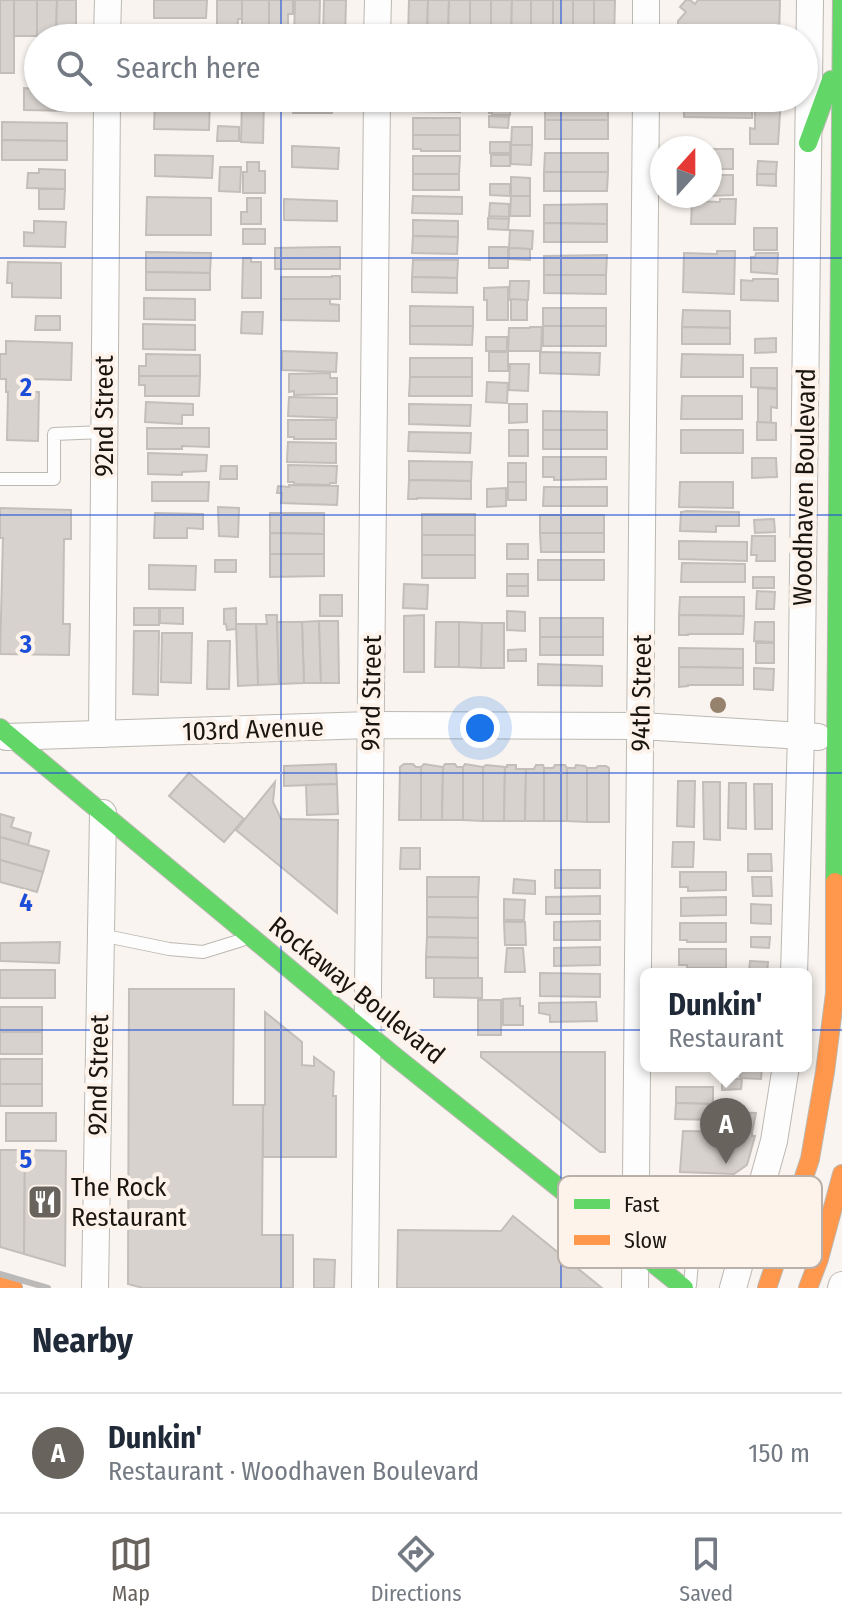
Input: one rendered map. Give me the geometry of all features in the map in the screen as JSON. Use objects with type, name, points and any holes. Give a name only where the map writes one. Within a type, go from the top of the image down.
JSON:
[{"type":"main road","name":"Woodhaven Boulevard","points":[[804,1176],[825,1072],[835,993],[842,0]]},
{"type":"main road","points":[[808,143],[842,50]]},
{"type":"main road","name":"Rockaway Boulevard","points":[[4,734],[368,1035],[558,1186]]},
{"type":"main road","points":[[822,1248],[842,1174]]},
{"type":"main road","name":"Rockaway Boulevard","points":[[662,1268],[687,1288]]},
{"type":"main road","name":"Woodhaven Boulevard","points":[[767,1288],[774,1268]]},
{"type":"main road","points":[[808,1288],[816,1268]]},
{"type":"main road","points":[[0,1284],[13,1288]]},
{"type":"street","points":[[107,24],[108,0]]},
{"type":"street","points":[[377,24],[378,0]]},
{"type":"street","points":[[646,0],[646,24]]},
{"type":"street","name":"Woodhaven Boulevard","points":[[810,0],[810,24]]},
{"type":"street","name":"92nd Street","points":[[102,734],[107,112]]},
{"type":"street","name":"93rd Street","points":[[365,1288],[377,112]]},
{"type":"street","name":"94th Street","points":[[637,1176],[646,112]]},
{"type":"street","name":"Woodhaven Boulevard","points":[[794,968],[801,736],[808,112]]},
{"type":"street","name":"103rd Avenue","points":[[4,734],[102,734],[370,725],[641,726],[838,738]]},
{"type":"street","name":"92nd Street","points":[[95,1288],[103,813]]},
{"type":"street","points":[[765,1176],[785,1072]]},
{"type":"street","name":"94th Street","points":[[635,1288],[636,1268]]},
{"type":"street","points":[[733,1288],[739,1268]]},
{"type":"lane","points":[[0,479],[54,479],[54,434],[104,432]]},
{"type":"lane","points":[[101,935],[169,949],[203,952],[252,937]]},
{"type":"lane","points":[[687,1288],[689,1268]]},
{"type":"building","points":[[0,0],[14,0],[14,73],[0,73]]},
{"type":"building","points":[[14,0],[37,0],[37,24],[24,24],[24,36],[14,36]]},
{"type":"building","points":[[37,0],[57,0],[56,24],[37,24]]},
{"type":"building","points":[[57,0],[76,0],[76,24],[56,24]]},
{"type":"building","points":[[154,0],[207,0],[206,18],[154,18]]},
{"type":"building","points":[[217,0],[242,0],[242,19],[238,19],[238,24],[217,24]]},
{"type":"building","points":[[242,0],[269,0],[269,24],[242,24]]},
{"type":"building","points":[[269,0],[293,0],[293,14],[288,14],[288,24],[269,24]]},
{"type":"building","points":[[295,0],[320,0],[319,24],[294,24]]},
{"type":"building","points":[[324,0],[346,0],[345,24],[323,24]]},
{"type":"building","points":[[409,0],[428,0],[427,24],[408,24]]},
{"type":"building","points":[[428,0],[449,0],[448,24],[427,24]]},
{"type":"building","points":[[449,0],[470,0],[470,24],[448,24]]},
{"type":"building","points":[[470,0],[491,0],[491,24],[470,24]]},
{"type":"building","points":[[491,0],[512,0],[511,24],[491,24]]},
{"type":"building","points":[[512,0],[531,0],[531,24],[511,24]]},
{"type":"building","points":[[531,0],[553,0],[553,24],[531,24]]},
{"type":"building","points":[[553,0],[573,0],[573,24],[553,24]]},
{"type":"building","points":[[573,0],[594,0],[594,24],[573,24]]},
{"type":"building","points":[[594,0],[615,0],[614,24],[594,24]]},
{"type":"building","points":[[686,0],[695,4],[698,0],[780,0],[779,24],[678,24],[686,12],[680,7]]},
{"type":"building","points":[[155,112],[210,112],[209,130],[154,129]]},
{"type":"building","points":[[242,112],[264,112],[263,143],[241,142]]},
{"type":"building","points":[[510,112],[510,115],[492,115],[489,113]]},
{"type":"building","points":[[545,112],[608,112],[608,120],[545,120]]},
{"type":"building","points":[[684,112],[752,112],[752,118],[684,117]]},
{"type":"building","points":[[755,112],[780,112],[778,144],[750,144],[750,128],[755,129]]},
{"type":"building","points":[[489,116],[509,117],[508,128],[489,127]]},
{"type":"building","points":[[413,118],[460,118],[460,135],[413,135]]},
{"type":"building","points":[[545,120],[608,120],[608,139],[545,139]]},
{"type":"building","points":[[2,122],[67,123],[67,141],[2,140]]},
{"type":"building","points":[[218,126],[239,127],[239,141],[217,141]]},
{"type":"building","points":[[512,127],[532,127],[532,145],[511,145]]},
{"type":"building","points":[[413,135],[460,135],[460,151],[413,149]]},
{"type":"building","points":[[2,140],[67,141],[67,160],[2,160]]},
{"type":"building","points":[[490,142],[510,142],[510,153],[490,153]]},
{"type":"building","points":[[511,145],[532,145],[531,165],[511,164]]},
{"type":"building","points":[[292,146],[339,148],[338,169],[292,167]]},
{"type":"building","points":[[722,149],[733,149],[733,169],[722,169]]},
{"type":"building","points":[[545,153],[608,153],[608,172],[544,172]]},
{"type":"building","points":[[155,155],[213,156],[212,178],[155,176]]},
{"type":"building","points":[[491,155],[510,155],[510,166],[491,166]]},
{"type":"building","points":[[413,156],[460,156],[459,174],[413,174]]},
{"type":"building","points":[[758,161],[777,162],[776,174],[757,174]]},
{"type":"building","points":[[247,162],[259,162],[259,171],[265,171],[265,193],[243,193],[243,172],[247,172]]},
{"type":"building","points":[[220,167],[241,167],[240,192],[219,191]]},
{"type":"building","points":[[39,169],[65,170],[65,189],[27,188],[28,173],[39,173]]},
{"type":"building","points":[[544,172],[608,172],[607,191],[544,191]]},
{"type":"building","points":[[413,174],[459,174],[459,190],[413,190]]},
{"type":"building","points":[[757,174],[776,174],[776,186],[757,185]]},
{"type":"building","points":[[722,175],[733,175],[733,195],[722,195]]},
{"type":"building","points":[[511,177],[530,178],[530,196],[511,196]]},
{"type":"building","points":[[490,184],[510,184],[510,196],[490,195]]},
{"type":"building","points":[[39,189],[65,189],[64,209],[39,209]]},
{"type":"building","points":[[413,196],[462,197],[462,214],[412,213]]},
{"type":"building","points":[[511,196],[530,196],[530,216],[510,216]]},
{"type":"building","points":[[147,197],[211,198],[211,235],[146,235]]},
{"type":"building","points":[[247,198],[261,198],[261,224],[241,224],[241,212],[247,212]]},
{"type":"building","points":[[284,199],[337,201],[337,221],[284,220]]},
{"type":"building","points":[[722,199],[736,199],[735,224],[691,224],[692,208],[722,208]]},
{"type":"building","points":[[490,203],[509,204],[509,217],[489,216]]},
{"type":"building","points":[[607,204],[607,224],[544,223],[544,205]]},
{"type":"building","points":[[488,218],[509,219],[508,230],[488,229]]},
{"type":"building","points":[[413,220],[458,221],[458,237],[413,236]]},
{"type":"building","points":[[34,221],[66,222],[65,247],[24,246],[24,232],[34,233]]},
{"type":"building","points":[[544,223],[607,224],[607,242],[544,242]]},
{"type":"building","points":[[754,228],[777,228],[777,250],[754,250]]},
{"type":"building","points":[[243,229],[265,229],[265,244],[243,244]]},
{"type":"building","points":[[510,230],[533,231],[532,249],[509,248]]},
{"type":"building","points":[[413,236],[458,237],[457,254],[412,253]]},
{"type":"building","points":[[340,247],[340,269],[275,269],[275,248]]},
{"type":"building","points":[[489,247],[508,247],[508,258],[489,258]]},
{"type":"building","points":[[509,248],[530,249],[530,260],[509,259]]},
{"type":"building","points":[[717,251],[735,251],[734,294],[683,292],[684,253],[717,254]]},
{"type":"building","points":[[146,252],[211,253],[210,273],[146,272]]},
{"type":"building","points":[[756,253],[778,253],[777,274],[751,272],[751,257],[755,257]]},
{"type":"building","points":[[607,255],[606,275],[544,275],[544,256]]},
{"type":"building","points":[[243,258],[261,262],[261,298],[242,298]]},
{"type":"building","points":[[489,258],[508,258],[508,268],[489,268]]},
{"type":"building","points":[[413,260],[458,260],[457,278],[412,277]]},
{"type":"building","points":[[8,262],[61,263],[61,298],[12,297],[12,283],[7,283]]},
{"type":"building","points":[[146,272],[210,273],[210,290],[146,290]]},
{"type":"building","points":[[544,275],[606,275],[606,294],[544,293]]},
{"type":"building","points":[[340,276],[340,299],[281,299],[281,277]]},
{"type":"building","points":[[412,277],[457,278],[457,293],[412,292]]},
{"type":"building","points":[[778,279],[778,301],[741,300],[741,280]]},
{"type":"building","points":[[510,281],[529,281],[528,300],[509,300]]},
{"type":"building","points":[[508,287],[508,320],[487,320],[484,288]]},
{"type":"building","points":[[144,298],[195,299],[195,320],[144,319]]},
{"type":"building","points":[[281,299],[330,299],[330,304],[339,305],[339,321],[281,320]]},
{"type":"building","points":[[511,299],[527,300],[527,320],[511,320]]},
{"type":"building","points":[[410,306],[473,307],[473,326],[410,326]]},
{"type":"building","points":[[543,308],[606,308],[606,326],[543,326]]},
{"type":"building","points":[[683,310],[730,311],[730,328],[682,327]]},
{"type":"building","points":[[242,312],[263,312],[262,334],[241,333]]},
{"type":"building","points":[[36,316],[60,316],[60,330],[35,330]]},
{"type":"building","points":[[143,324],[195,325],[195,350],[143,349]]},
{"type":"building","points":[[410,326],[473,326],[472,345],[410,344]]},
{"type":"building","points":[[543,326],[606,326],[606,346],[543,346]]},
{"type":"building","points":[[542,327],[541,351],[508,351],[509,328]]},
{"type":"building","points":[[682,327],[730,328],[730,344],[682,344]]},
{"type":"building","points":[[486,337],[507,337],[507,351],[486,351]]},
{"type":"building","points":[[776,338],[776,352],[755,353],[755,339]]},
{"type":"building","points":[[6,341],[72,343],[71,380],[28,379],[28,392],[39,392],[38,441],[7,440],[8,392],[6,379],[0,379],[0,354],[6,354]]},
{"type":"building","points":[[282,351],[337,353],[336,372],[282,370]]},
{"type":"building","points":[[489,352],[508,352],[508,371],[489,371]]},
{"type":"building","points":[[540,352],[600,353],[599,375],[540,373]]},
{"type":"building","points":[[146,354],[200,355],[200,376],[139,376],[139,366],[146,366]]},
{"type":"building","points":[[682,354],[743,355],[743,377],[681,377]]},
{"type":"building","points":[[410,358],[472,358],[472,377],[410,377]]},
{"type":"building","points":[[510,364],[529,364],[528,391],[509,390]]},
{"type":"building","points":[[751,368],[777,368],[777,388],[751,387]]},
{"type":"building","points":[[330,373],[330,378],[337,378],[337,394],[294,395],[294,391],[289,392],[289,374]]},
{"type":"building","points":[[139,376],[200,376],[199,396],[145,396],[145,385],[139,385]]},
{"type":"building","points":[[410,377],[472,377],[472,396],[409,396]]},
{"type":"building","points":[[487,382],[508,383],[507,403],[486,402]]},
{"type":"building","points":[[758,388],[777,389],[777,408],[771,407],[771,423],[758,422]]},
{"type":"building","points":[[682,396],[742,396],[742,419],[681,419]]},
{"type":"building","points":[[289,397],[337,398],[337,418],[288,416]]},
{"type":"building","points":[[146,402],[193,404],[193,415],[182,415],[182,424],[145,422]]},
{"type":"building","points":[[409,404],[471,405],[470,426],[409,424]]},
{"type":"building","points":[[509,404],[527,404],[527,422],[509,423]]},
{"type":"building","points":[[543,411],[607,412],[607,430],[543,430]]},
{"type":"building","points":[[288,420],[336,420],[336,439],[288,437]]},
{"type":"building","points":[[757,422],[776,423],[776,440],[757,440]]},
{"type":"building","points":[[147,428],[209,428],[209,447],[147,449]]},
{"type":"building","points":[[509,430],[528,430],[528,456],[509,456]]},
{"type":"building","points":[[543,430],[607,430],[607,449],[543,449]]},
{"type":"building","points":[[681,430],[743,430],[743,453],[681,453]]},
{"type":"building","points":[[409,432],[471,433],[470,453],[408,451]]},
{"type":"building","points":[[288,442],[336,443],[336,463],[287,462]]},
{"type":"building","points":[[148,453],[207,455],[206,471],[182,472],[182,475],[148,474]]},
{"type":"building","points":[[543,457],[606,457],[606,479],[554,480],[554,477],[543,477]]},
{"type":"building","points":[[752,458],[776,458],[777,477],[752,478]]},
{"type":"building","points":[[409,461],[472,462],[471,481],[409,480]]},
{"type":"building","points":[[508,463],[526,463],[526,482],[508,482]]},
{"type":"building","points":[[288,465],[337,466],[336,483],[288,482]]},
{"type":"building","points":[[221,466],[237,466],[237,479],[220,479]]},
{"type":"building","points":[[409,480],[471,481],[471,499],[408,499]]},
{"type":"building","points":[[152,482],[209,482],[208,501],[152,501]]},
{"type":"building","points":[[508,482],[526,482],[526,500],[508,500]]},
{"type":"building","points":[[680,482],[733,482],[733,508],[679,507]]},
{"type":"building","points":[[278,486],[338,486],[337,505],[281,503],[282,493],[277,493]]},
{"type":"building","points":[[544,487],[607,487],[607,506],[543,506]]},
{"type":"building","points":[[506,488],[506,506],[487,507],[487,489]]},
{"type":"building","points":[[218,507],[239,508],[238,537],[219,536]]},
{"type":"building","points":[[0,508],[71,510],[71,539],[64,539],[63,624],[70,624],[69,655],[0,654],[3,538],[0,538]]},
{"type":"building","points":[[681,512],[739,512],[739,526],[716,526],[716,532],[680,531]]},
{"type":"building","points":[[155,513],[203,514],[203,529],[187,528],[187,538],[154,538]]},
{"type":"building","points":[[270,513],[324,513],[324,534],[270,533]]},
{"type":"building","points":[[422,514],[475,514],[475,535],[422,535]]},
{"type":"building","points":[[540,515],[604,515],[604,533],[540,533]]},
{"type":"building","points":[[774,519],[775,532],[755,533],[754,520]]},
{"type":"building","points":[[270,533],[324,534],[324,554],[270,554]]},
{"type":"building","points":[[540,533],[604,533],[604,552],[541,552]]},
{"type":"building","points":[[422,535],[475,535],[475,555],[422,555]]},
{"type":"building","points":[[752,536],[775,536],[775,561],[756,561],[757,555],[751,555]]},
{"type":"building","points":[[679,541],[747,542],[747,561],[679,559]]},
{"type":"building","points":[[507,544],[528,544],[528,559],[507,559]]},
{"type":"building","points":[[270,554],[324,554],[324,576],[270,577]]},
{"type":"building","points":[[422,555],[475,555],[475,578],[422,578]]},
{"type":"building","points":[[215,560],[236,560],[236,572],[215,572]]},
{"type":"building","points":[[538,560],[604,560],[604,580],[538,580]]},
{"type":"building","points":[[682,563],[745,564],[745,582],[681,582]]},
{"type":"building","points":[[149,565],[196,566],[195,590],[149,589]]},
{"type":"building","points":[[507,574],[528,574],[528,586],[507,586]]},
{"type":"building","points":[[753,577],[774,577],[774,588],[753,588]]},
{"type":"building","points":[[404,584],[428,585],[427,609],[403,608]]},
{"type":"building","points":[[507,586],[528,586],[528,596],[507,596]]},
{"type":"building","points":[[757,591],[775,592],[774,609],[756,609]]},
{"type":"building","points":[[320,595],[342,595],[342,616],[320,616]]},
{"type":"building","points":[[680,597],[744,597],[744,616],[679,615]]},
{"type":"building","points":[[134,608],[159,608],[159,625],[134,625]]},
{"type":"building","points":[[160,608],[183,608],[183,624],[160,623]]},
{"type":"building","points":[[236,608],[236,629],[227,630],[224,609]]},
{"type":"building","points":[[507,611],[525,612],[525,631],[507,630]]},
{"type":"building","points":[[266,615],[277,615],[279,684],[258,685],[256,624],[267,624]]},
{"type":"building","points":[[424,615],[424,672],[404,672],[404,616]]},
{"type":"building","points":[[679,615],[744,616],[743,634],[679,635]]},
{"type":"building","points":[[540,618],[603,618],[603,637],[540,637]]},
{"type":"building","points":[[319,621],[321,683],[304,683],[302,622]]},
{"type":"building","points":[[319,621],[338,621],[339,683],[321,683]]},
{"type":"building","points":[[277,622],[302,622],[304,683],[279,684]]},
{"type":"building","points":[[436,622],[459,622],[459,667],[435,667]]},
{"type":"building","points":[[459,622],[482,623],[481,668],[459,667]]},
{"type":"building","points":[[755,622],[774,622],[774,642],[754,641]]},
{"type":"building","points":[[482,623],[504,623],[504,668],[481,668]]},
{"type":"building","points":[[236,624],[256,624],[258,685],[238,686]]},
{"type":"building","points":[[134,631],[159,631],[158,695],[133,694]]},
{"type":"building","points":[[162,633],[192,633],[191,683],[161,682]]},
{"type":"building","points":[[540,637],[603,637],[603,655],[540,655]]},
{"type":"building","points":[[208,641],[230,641],[229,689],[207,689]]},
{"type":"building","points":[[756,643],[774,643],[774,663],[756,663]]},
{"type":"building","points":[[679,648],[743,649],[743,668],[679,667]]},
{"type":"building","points":[[526,649],[526,661],[508,661],[508,650]]},
{"type":"building","points":[[538,664],[602,666],[602,686],[538,685]]},
{"type":"building","points":[[679,667],[743,668],[743,685],[679,687]]},
{"type":"building","points":[[754,668],[774,669],[773,690],[754,689]]},
{"type":"building","points":[[336,764],[337,784],[284,786],[284,766]]},
{"type":"building","points":[[404,764],[421,767],[421,820],[399,820],[400,767]]},
{"type":"building","points":[[424,764],[443,767],[442,820],[421,820],[421,767]]},
{"type":"building","points":[[445,764],[463,767],[463,820],[442,820]]},
{"type":"building","points":[[465,764],[483,767],[483,821],[463,820]]},
{"type":"building","points":[[507,765],[526,769],[525,821],[504,821]]},
{"type":"building","points":[[536,765],[543,765],[544,768],[544,821],[525,821],[526,769],[534,769]]},
{"type":"building","points":[[565,765],[567,768],[567,821],[544,821],[544,768]]},
{"type":"building","points":[[576,765],[587,768],[587,822],[567,821],[567,768],[575,768]]},
{"type":"building","points":[[483,767],[505,767],[504,821],[483,821]]},
{"type":"building","points":[[587,768],[609,768],[609,822],[587,822]]},
{"type":"building","points":[[189,773],[244,819],[224,842],[169,796]]},
{"type":"building","points":[[678,781],[695,781],[694,827],[677,826]]},
{"type":"building","points":[[275,782],[273,802],[281,819],[338,820],[337,913],[236,830]]},
{"type":"building","points":[[703,782],[720,782],[720,840],[704,839]]},
{"type":"building","points":[[729,783],[746,783],[746,829],[728,828]]},
{"type":"building","points":[[337,784],[338,814],[307,815],[306,785]]},
{"type":"building","points":[[754,784],[772,784],[772,829],[755,829]]},
{"type":"building","points":[[0,814],[14,818],[11,827],[31,833],[28,845],[0,837]]},
{"type":"building","points":[[0,837],[49,851],[43,872],[0,860]]},
{"type":"building","points":[[673,842],[694,842],[693,867],[672,867]]},
{"type":"building","points":[[401,848],[420,848],[420,869],[400,869]]},
{"type":"building","points":[[748,854],[771,854],[772,871],[748,871]]},
{"type":"building","points":[[0,860],[43,872],[37,892],[0,882]]},
{"type":"building","points":[[555,870],[600,870],[600,888],[555,888]]},
{"type":"building","points":[[680,872],[726,872],[726,890],[688,891],[688,887],[680,887]]},
{"type":"building","points":[[427,877],[479,877],[478,897],[427,897]]},
{"type":"building","points":[[752,877],[771,877],[772,896],[753,896]]},
{"type":"building","points":[[514,879],[535,881],[535,894],[513,893]]},
{"type":"building","points":[[600,896],[600,914],[546,914],[546,897]]},
{"type":"building","points":[[427,897],[478,897],[478,918],[427,917]]},
{"type":"building","points":[[726,897],[726,915],[681,916],[681,898]]},
{"type":"building","points":[[504,899],[525,900],[524,920],[504,920]]},
{"type":"building","points":[[751,904],[771,905],[771,924],[751,923]]},
{"type":"building","points":[[427,917],[478,918],[478,938],[427,937]]},
{"type":"building","points":[[600,921],[600,940],[554,940],[554,922]]},
{"type":"building","points":[[504,922],[525,922],[526,945],[505,945]]},
{"type":"building","points":[[680,923],[726,923],[726,942],[680,940]]},
{"type":"building","points":[[427,937],[478,938],[478,958],[426,957]]},
{"type":"building","points":[[751,937],[770,937],[769,948],[751,947]]},
{"type":"building","points":[[60,942],[59,963],[0,961],[0,943]]},
{"type":"building","points":[[600,947],[600,965],[554,966],[554,948]]},
{"type":"building","points":[[507,948],[523,948],[525,972],[505,972]]},
{"type":"building","points":[[679,949],[726,949],[726,968],[687,968],[687,965],[679,965]]},
{"type":"building","points":[[426,957],[478,958],[478,978],[426,978]]},
{"type":"building","points":[[750,961],[768,962],[768,968],[749,968]]},
{"type":"building","points":[[0,970],[55,970],[55,998],[0,998]]},
{"type":"building","points":[[540,973],[600,974],[600,997],[540,996]]},
{"type":"building","points":[[434,978],[482,978],[482,998],[434,997]]},
{"type":"building","points":[[129,989],[234,989],[233,1105],[263,1105],[262,1235],[293,1235],[293,1288],[143,1288],[128,1284]]},
{"type":"building","points":[[520,998],[523,1025],[503,1025],[503,999]]},
{"type":"building","points":[[478,1000],[501,1000],[501,1035],[478,1035]]},
{"type":"building","points":[[596,1002],[597,1021],[550,1022],[550,1015],[539,1013],[539,1003]]},
{"type":"building","points":[[0,1007],[42,1007],[42,1032],[0,1032]]},
{"type":"building","points":[[265,1012],[302,1042],[302,1065],[314,1066],[314,1057],[334,1072],[336,1157],[263,1157]]},
{"type":"building","points":[[0,1032],[42,1032],[42,1054],[0,1054]]},
{"type":"building","points":[[481,1052],[605,1052],[605,1152],[600,1152],[481,1057]]},
{"type":"building","points":[[0,1059],[42,1059],[42,1084],[0,1084]]},
{"type":"building","points":[[741,1072],[762,1072],[761,1079],[740,1078]]},
{"type":"building","points":[[722,1079],[742,1079],[741,1089],[722,1090]]},
{"type":"building","points":[[0,1084],[42,1084],[42,1106],[0,1106]]},
{"type":"building","points":[[676,1087],[713,1087],[713,1104],[676,1103]]},
{"type":"building","points":[[676,1103],[713,1104],[712,1120],[675,1119]]},
{"type":"building","points":[[716,1112],[756,1113],[752,1132],[716,1132]]},
{"type":"building","points":[[6,1113],[56,1113],[56,1141],[6,1141]]},
{"type":"building","points":[[683,1131],[752,1132],[755,1136],[747,1165],[734,1174],[680,1172]]},
{"type":"building","points":[[0,1150],[25,1150],[24,1254],[0,1247]]},
{"type":"building","name":"The Rock Restaurant","points":[[25,1150],[66,1151],[65,1266],[24,1254]]},
{"type":"building","points":[[513,1216],[558,1252],[558,1268],[577,1268],[602,1288],[397,1288],[398,1230],[501,1231]]},
{"type":"building","points":[[314,1259],[335,1260],[334,1288],[314,1288]]},
{"type":"railway","points":[[0,1274],[48,1288]]},
{"type":"traffic: fast","points":[[835,882],[842,0]]},
{"type":"traffic: fast","points":[[808,143],[831,80]]},
{"type":"traffic: fast","points":[[0,728],[393,1055],[558,1187]]},
{"type":"traffic: fast","points":[[659,1268],[684,1288]]},
{"type":"traffic: slow","points":[[804,1176],[825,1072],[835,993],[835,882]]},
{"type":"traffic: slow","points":[[822,1248],[842,1174]]},
{"type":"traffic: slow","points":[[767,1288],[774,1268]]},
{"type":"traffic: slow","points":[[808,1288],[816,1268]]},
{"type":"traffic: slow","points":[[0,1284],[13,1288]]},
{"type":"place","name":"Dunkin'","points":[[726,1164]]},
{"type":"place","name":"The Rock Restaurant","points":[[45,1202]]}]
